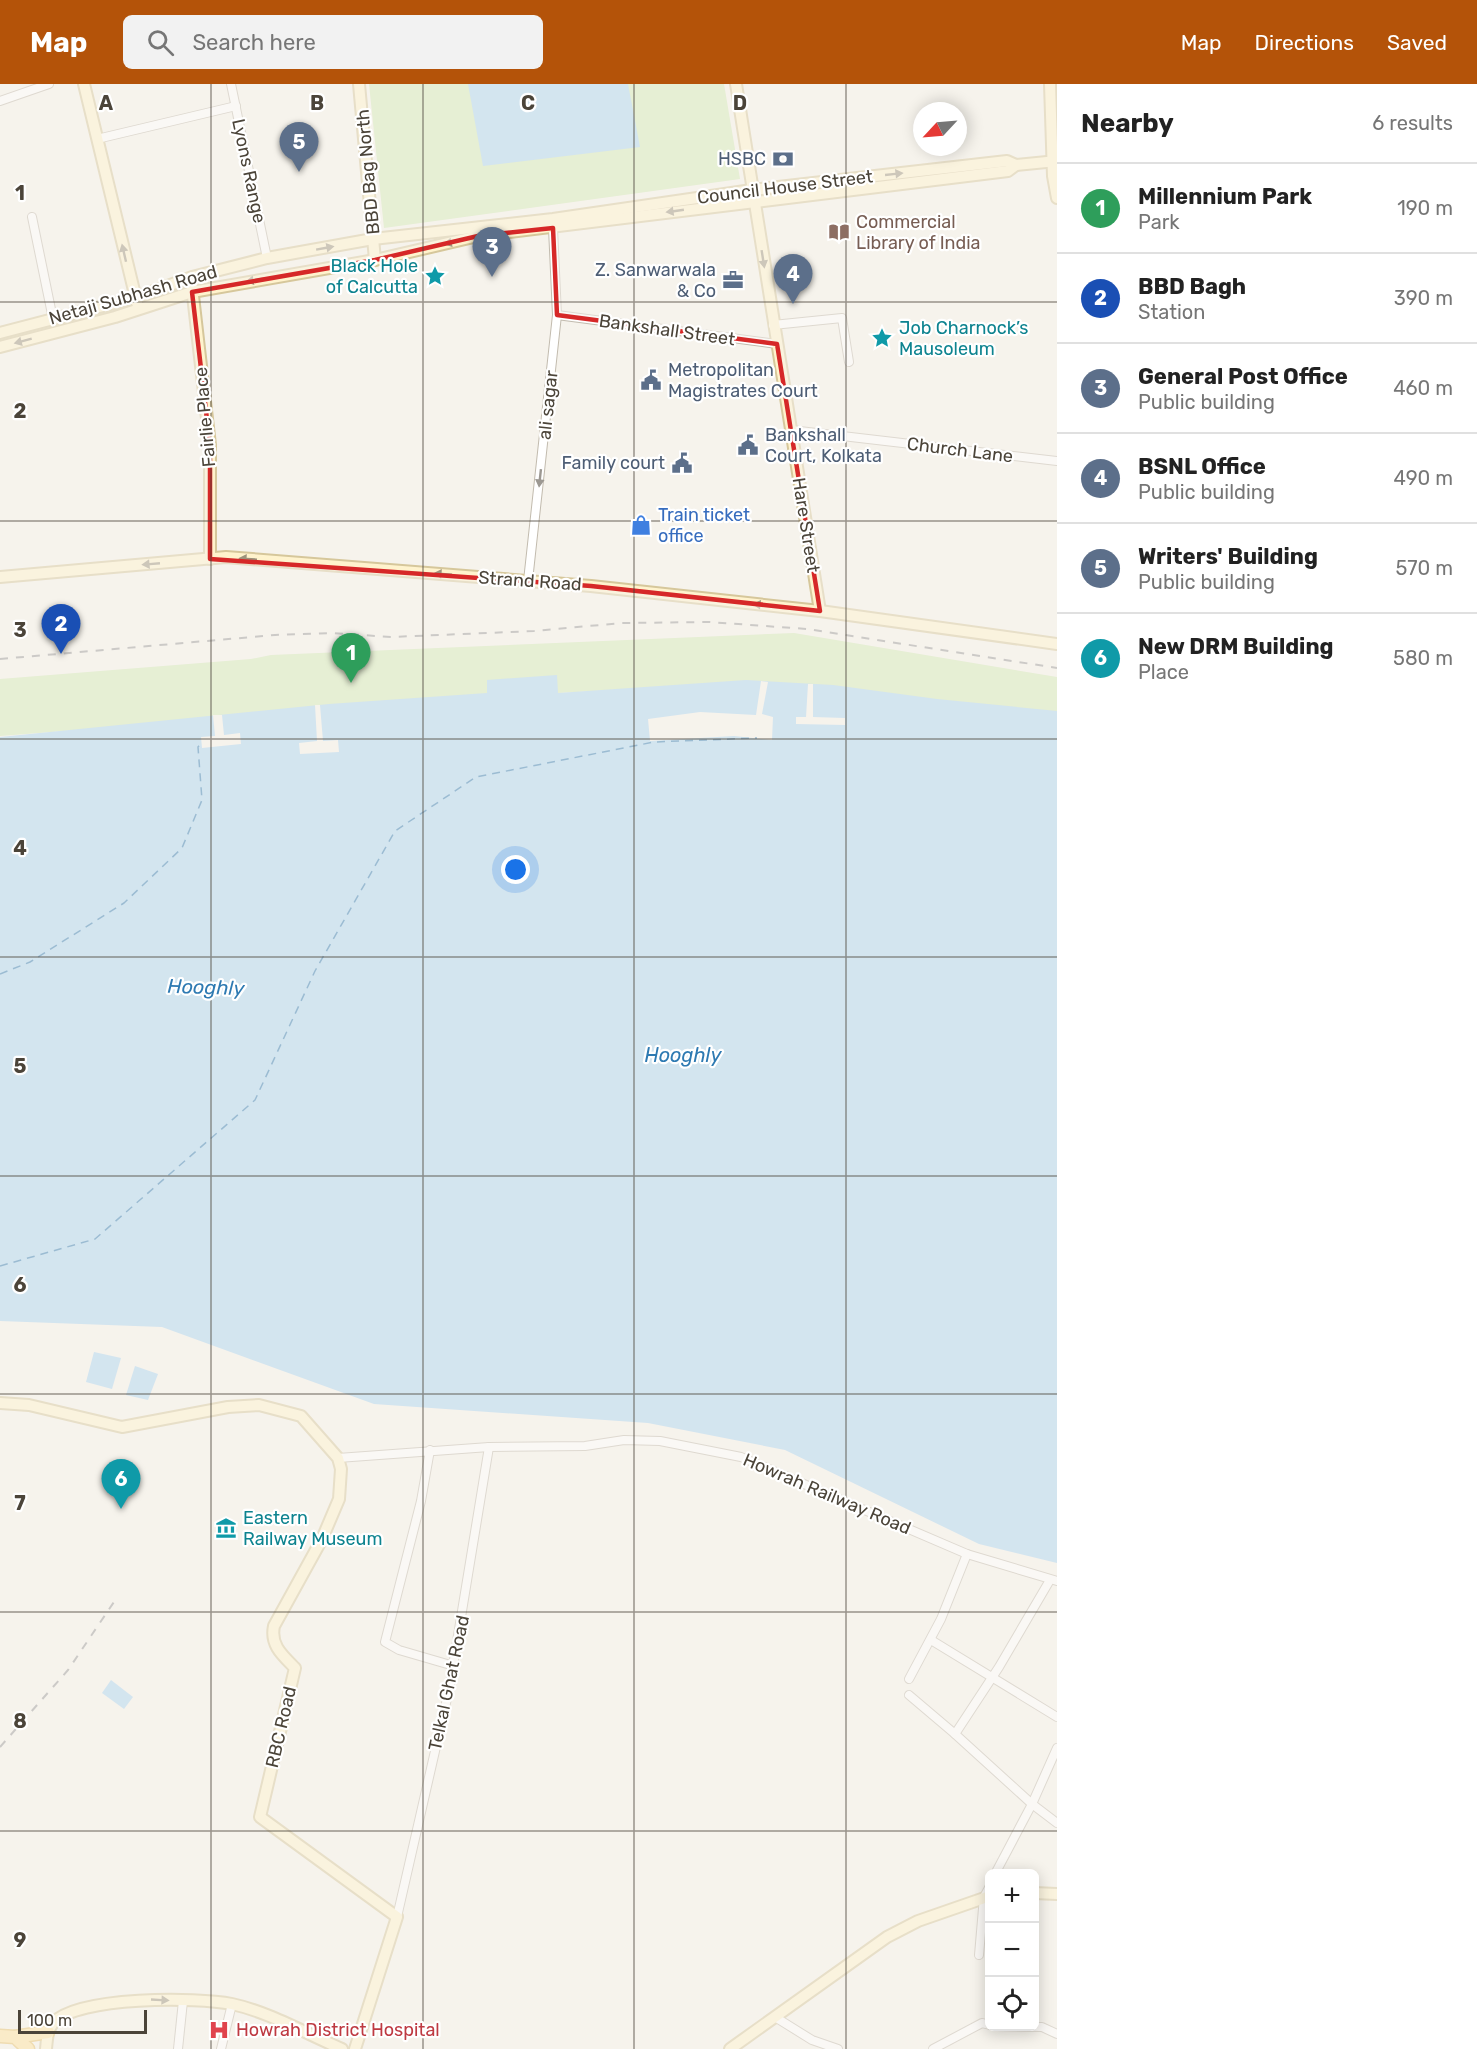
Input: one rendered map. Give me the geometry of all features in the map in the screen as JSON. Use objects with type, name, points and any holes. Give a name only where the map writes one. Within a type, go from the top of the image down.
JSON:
[{"type":"main road","points":[[84,84],[135,298],[140,309]]},
{"type":"main road","name":"BBD Bag North","points":[[359,84],[375,260]]},
{"type":"main road","name":"Hare Street","points":[[736,84],[820,612]]},
{"type":"main road","points":[[1050,84],[1057,198]]},
{"type":"main road","points":[[1056,84],[1057,103]]},
{"type":"main road","name":"Council House Street","points":[[553,223],[753,195],[1008,171],[1016,165],[1055,161]]},
{"type":"main road","name":"Netaji Subhash Road","points":[[0,333],[135,298],[192,277],[267,258],[373,239],[553,223]]},
{"type":"main road","name":"Netaji Subhash Road","points":[[0,347],[140,309],[192,292],[375,260],[478,236],[553,223]]},
{"type":"main road","name":"Fairlie Place","points":[[192,277],[210,445],[210,559]]},
{"type":"main road","name":"Strand Road","points":[[0,577],[226,557],[528,581],[820,612],[1057,644]]},
{"type":"main road","points":[[0,1403],[29,1405],[122,1427],[228,1407],[259,1405],[301,1416],[338,1458]]},
{"type":"main road","name":"RBC Road","points":[[338,1458],[341,1469],[339,1499],[322,1539],[274,1626],[272,1636],[276,1648],[295,1668],[260,1817],[397,1917]]},
{"type":"main road","points":[[1039,1893],[1057,1894]]},
{"type":"main road","points":[[730,2049],[886,1936],[918,1921],[985,1897]]},
{"type":"main road","points":[[355,2049],[397,1917]]},
{"type":"main road","points":[[46,2049],[48,2032],[54,2022],[79,2010],[145,1999],[232,2004],[342,2049]]},
{"type":"main road","points":[[0,2036],[15,2037],[48,2032]]},
{"type":"main road","points":[[15,2037],[28,2049]]},
{"type":"street","points":[[0,101],[35,86],[49,84]]},
{"type":"street","name":"Lyons Range","points":[[231,84],[267,258]]},
{"type":"street","points":[[97,139],[236,106]]},
{"type":"street","points":[[32,217],[53,319]]},
{"type":"street","name":"ali sagar","points":[[528,581],[557,315],[553,223]]},
{"type":"street","name":"Bankshall Street","points":[[557,315],[777,344]]},
{"type":"street","points":[[773,325],[842,318],[849,362]]},
{"type":"street","name":"Church Lane","points":[[791,430],[1057,461]]},
{"type":"street","name":"Howrah Railway Road","points":[[338,1458],[430,1450],[585,1446],[624,1440],[660,1441],[741,1456],[967,1554],[1053,1580]]},
{"type":"street","name":"Telkal Ghat Road","points":[[397,1917],[454,1666],[489,1447]]},
{"type":"street","points":[[430,1450],[421,1501],[385,1642],[399,1650],[454,1666]]},
{"type":"street","points":[[909,1678],[931,1640],[967,1554]]},
{"type":"street","points":[[955,1734],[1053,1580]]},
{"type":"street","points":[[931,1640],[1057,1717]]},
{"type":"street","points":[[909,1695],[1057,1824]]},
{"type":"street","points":[[998,1869],[1032,1804],[1057,1748]]},
{"type":"street","points":[[979,1954],[985,1910]]},
{"type":"street","points":[[178,2049],[183,2001]]},
{"type":"street","points":[[220,2049],[232,2004]]},
{"type":"street","points":[[775,2017],[812,2040],[838,2049]]},
{"type":"street","points":[[933,2049],[950,2046],[982,2024],[985,2024]]},
{"type":"street","points":[[1039,2027],[1057,2034]]},
{"type":"highlighted area","points":[[553,228],[557,315],[777,344],[820,611],[591,586],[210,559],[210,445],[192,292],[375,260],[478,236]]},
{"type":"green space","points":[[369,84],[724,84],[740,179],[384,228]]},
{"type":"green space","points":[[794,633],[1057,677],[1057,712],[768,682],[558,693],[0,736],[0,679],[251,659],[271,655]]},
{"type":"water","points":[[468,84],[628,84],[640,147],[483,166]]},
{"type":"water","name":"Hooghly","points":[[557,675],[558,693],[746,680],[833,685],[937,699],[1057,711],[1057,1563],[979,1544],[785,1450],[648,1423],[374,1404],[162,1327],[0,1321],[0,737],[329,704],[487,693],[487,680]]},
{"type":"water","points":[[94,1352],[121,1358],[112,1389],[86,1382]]},
{"type":"water","points":[[135,1366],[158,1374],[148,1400],[126,1395]]},
{"type":"water","points":[[111,1680],[133,1697],[124,1709],[102,1693]]},
{"type":"pier","points":[[761,681],[768,682],[762,714],[773,717],[772,740],[734,736],[650,741],[648,719],[700,712],[756,715]]},
{"type":"pier","points":[[808,684],[813,684],[813,717],[845,718],[845,725],[796,724],[796,717],[806,717]]},
{"type":"pier","points":[[315,705],[320,705],[323,741],[338,740],[339,752],[300,754],[299,743],[317,741]]},
{"type":"pier","points":[[213,715],[222,715],[224,735],[240,733],[241,744],[202,748],[201,737],[215,736]]},
{"type":"ferry route","points":[[0,1266],[95,1239],[255,1100],[315,971],[395,831],[476,777],[654,742],[757,738]]},
{"type":"ferry route","points":[[0,974],[30,962],[124,903],[182,848],[202,800],[198,747],[201,743]]},
{"type":"railway","points":[[0,659],[275,635],[333,633],[391,637],[534,631],[622,623],[709,622],[807,629],[1057,668]]},
{"type":"railway","points":[[0,1747],[68,1670],[116,1599]]},
{"type":"place","name":"HSBC","points":[[783,159]]},
{"type":"place","name":"Writers' Building","points":[[299,172]]},
{"type":"place","name":"Commercial Library of India","points":[[839,232]]},
{"type":"place","name":"Black Hole of Calcutta","points":[[435,276]]},
{"type":"place","name":"General Post Office","points":[[492,277]]},
{"type":"place","name":"Z. Sanwarwala & Co","points":[[733,280]]},
{"type":"place","name":"BSNL Office","points":[[793,304]]},
{"type":"place","name":"Job Charnock’s Mausoleum","points":[[882,338]]},
{"type":"place","name":"Metropolitan Magistrates Court","points":[[651,380]]},
{"type":"place","name":"Bankshall Court, Kolkata","points":[[748,445]]},
{"type":"place","name":"Family court","points":[[682,463]]},
{"type":"place","name":"Train ticket office","points":[[641,525]]},
{"type":"place","name":"BBD Bagh","points":[[61,654]]},
{"type":"place","name":"Millennium Park","points":[[351,683]]},
{"type":"place","name":"New DRM Building","points":[[121,1509]]},
{"type":"place","name":"Eastern Railway Museum","points":[[226,1528]]},
{"type":"place","name":"Howrah District Hospital","points":[[219,2030]]}]
